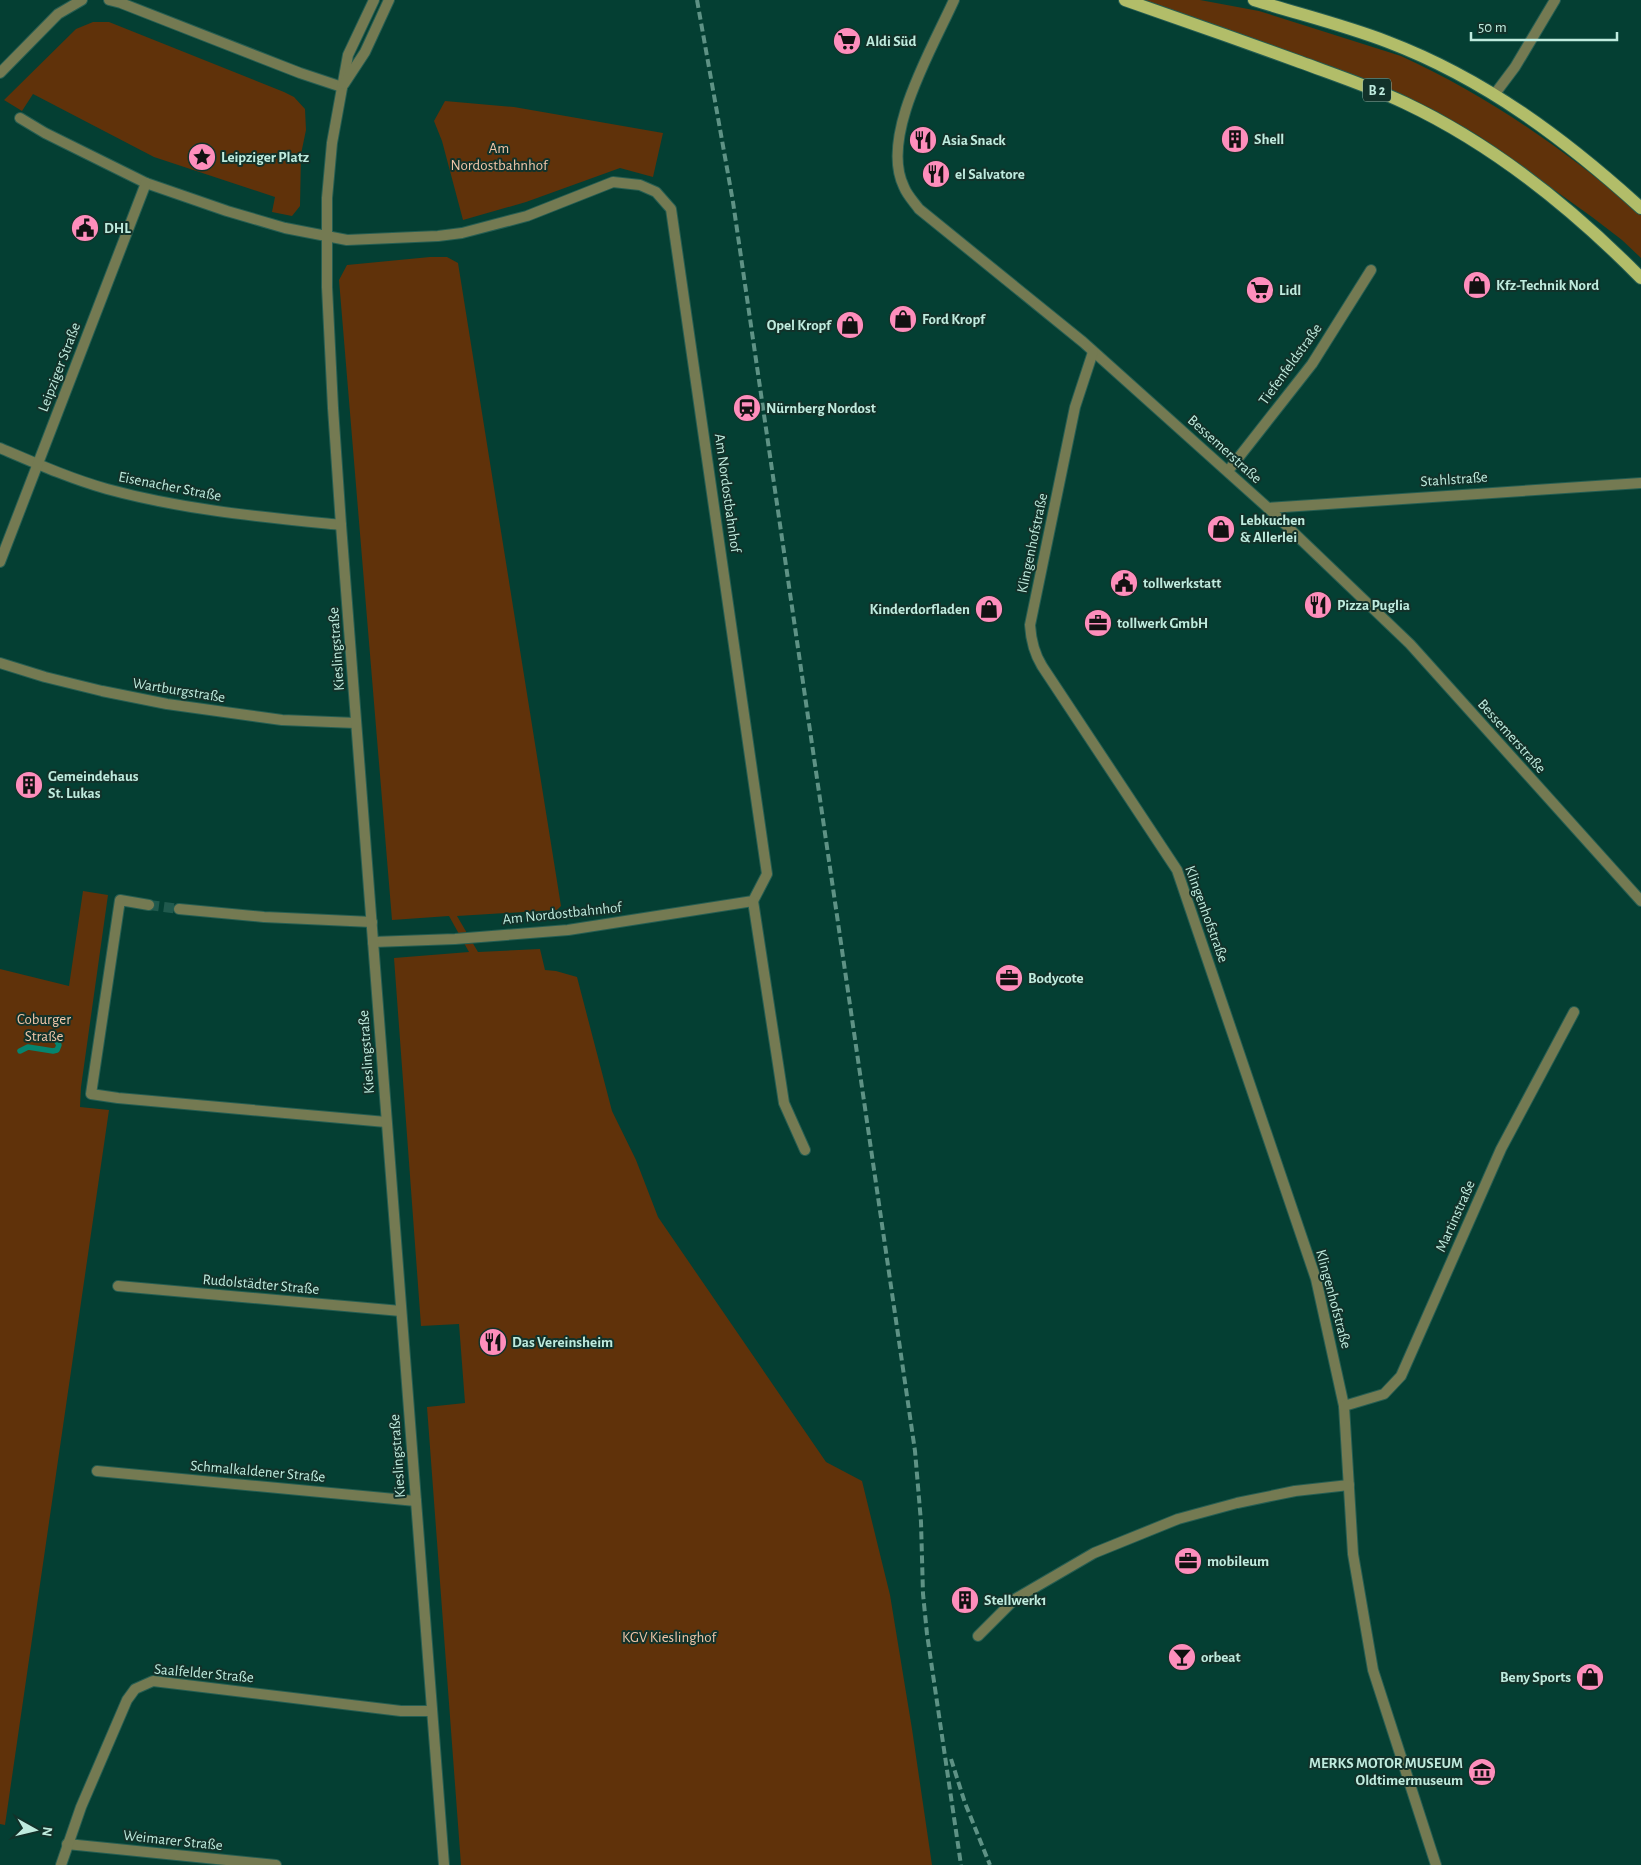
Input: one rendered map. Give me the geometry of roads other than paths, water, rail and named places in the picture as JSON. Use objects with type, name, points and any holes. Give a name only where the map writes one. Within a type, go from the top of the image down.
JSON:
[{"type":"main road","name":"B 2","points":[[1125,0],[1357,82],[1432,116],[1486,149],[1539,187],[1598,237],[1641,278]]},
{"type":"main road","points":[[1254,0],[1388,42],[1420,55],[1494,95],[1568,145],[1641,208]]},
{"type":"street","points":[[0,73],[58,14],[82,0]]},
{"type":"street","points":[[109,0],[300,73],[342,87]]},
{"type":"street","points":[[20,118],[45,133],[146,183],[227,211],[300,232],[326,237],[328,170],[348,55],[374,0]]},
{"type":"street","points":[[342,87],[365,52],[389,0]]},
{"type":"street","name":"Bessemerstraße","points":[[954,0],[914,86],[897,148],[898,166],[904,187],[919,209],[1093,352],[1228,471],[1410,644],[1641,901]]},
{"type":"street","points":[[1494,95],[1515,67],[1555,0]]},
{"type":"street","name":"Am Nordostbahnhof","points":[[326,237],[348,240],[372,240],[462,233],[527,216],[614,182],[640,185],[656,192],[671,209],[767,874],[753,901],[568,930],[373,942]]},
{"type":"street","name":"Leipziger Straße","points":[[0,562],[146,183]]},
{"type":"street","name":"Kieslingstraße","points":[[326,237],[332,399],[444,1865]]},
{"type":"street","name":"Tiefenfeldstraße","points":[[1228,471],[1312,364],[1371,270]]},
{"type":"street","name":"Klingenhofstraße","points":[[1093,352],[1075,407],[1030,625],[1030,638],[1034,653],[1042,666],[1177,870],[1316,1279],[1344,1406],[1353,1554],[1373,1670],[1436,1865]]},
{"type":"street","name":"Eisenacher Straße","points":[[0,448],[106,489],[184,507],[342,525]]},
{"type":"street","name":"Stahlstraße","points":[[1268,508],[1641,483]]},
{"type":"street","name":"Wartburgstraße","points":[[0,663],[54,680],[167,704],[282,720],[356,723]]},
{"type":"street","points":[[149,905],[120,900],[91,1094],[386,1122]]},
{"type":"street","points":[[753,901],[784,1103],[805,1150]]},
{"type":"street","points":[[179,909],[264,917],[372,922]]},
{"type":"street","name":"Martinstraße","points":[[1344,1406],[1384,1394],[1400,1376],[1501,1149],[1574,1012]]},
{"type":"street","name":"Rudolstädter Straße","points":[[118,1286],[401,1311]]},
{"type":"street","name":"Schmalkaldener Straße","points":[[97,1471],[416,1500]]},
{"type":"street","points":[[978,1636],[1016,1599],[1094,1553],[1178,1519],[1237,1503],[1295,1491],[1349,1485]]},
{"type":"street","name":"Saalfelder Straße","points":[[61,1865],[81,1807],[127,1700],[135,1689],[146,1683],[153,1681],[190,1684],[401,1711],[432,1711]]},
{"type":"street","name":"Weimarer Straße","points":[[67,1844],[276,1865]]},
{"type":"waterway","points":[[20,1051],[28,1047],[57,1050],[59,1045],[56,1040],[48,1037]]},
{"type":"tunnel","points":[[149,905],[179,909]]},
{"type":"railway","points":[[697,0],[733,202],[915,1451],[927,1634],[961,1865]]},
{"type":"railway","points":[[951,1759],[965,1803],[990,1865]]},
{"type":"place","name":"Aldi Süd","points":[[847,41]]},
{"type":"place","name":"Shell","points":[[1235,139]]},
{"type":"place","name":"Asia Snack","points":[[923,140]]},
{"type":"place","name":"Leipziger Platz","points":[[202,157]]},
{"type":"place","name":"el Salvatore","points":[[936,174]]},
{"type":"place","name":"DHL","points":[[85,228]]},
{"type":"place","name":"Kfz-Technik Nord","points":[[1477,285]]},
{"type":"place","name":"Lidl","points":[[1260,290]]},
{"type":"place","name":"Ford Kropf","points":[[903,319]]},
{"type":"place","name":"Opel Kropf","points":[[850,325]]},
{"type":"place","name":"Nürnberg Nordost","points":[[747,408]]},
{"type":"place","name":"Lebkuchen & Allerlei","points":[[1221,529]]},
{"type":"place","name":"tollwerkstatt","points":[[1124,583]]},
{"type":"place","name":"Pizza Puglia","points":[[1318,605]]},
{"type":"place","name":"Kinderdorfladen","points":[[989,609]]},
{"type":"place","name":"tollwerk GmbH","points":[[1098,623]]},
{"type":"place","name":"Gemeindehaus St. Lukas","points":[[29,785]]},
{"type":"place","name":"Bodycote","points":[[1009,978]]},
{"type":"place","name":"Das Vereinsheim","points":[[493,1342]]},
{"type":"place","name":"mobileum","points":[[1188,1561]]},
{"type":"place","name":"Stellwerk1","points":[[965,1600]]},
{"type":"place","name":"orbeat","points":[[1182,1657]]},
{"type":"place","name":"Beny Sports","points":[[1590,1677]]},
{"type":"place","name":"MERKS MOTOR MUSEUM Oldtimermuseum","points":[[1482,1772]]},
{"type":"park label","name":"Coburger Straße","points":[[44,1028]]},
{"type":"park label","name":"KGV Kieslinghof","points":[[669,1637]]}]
